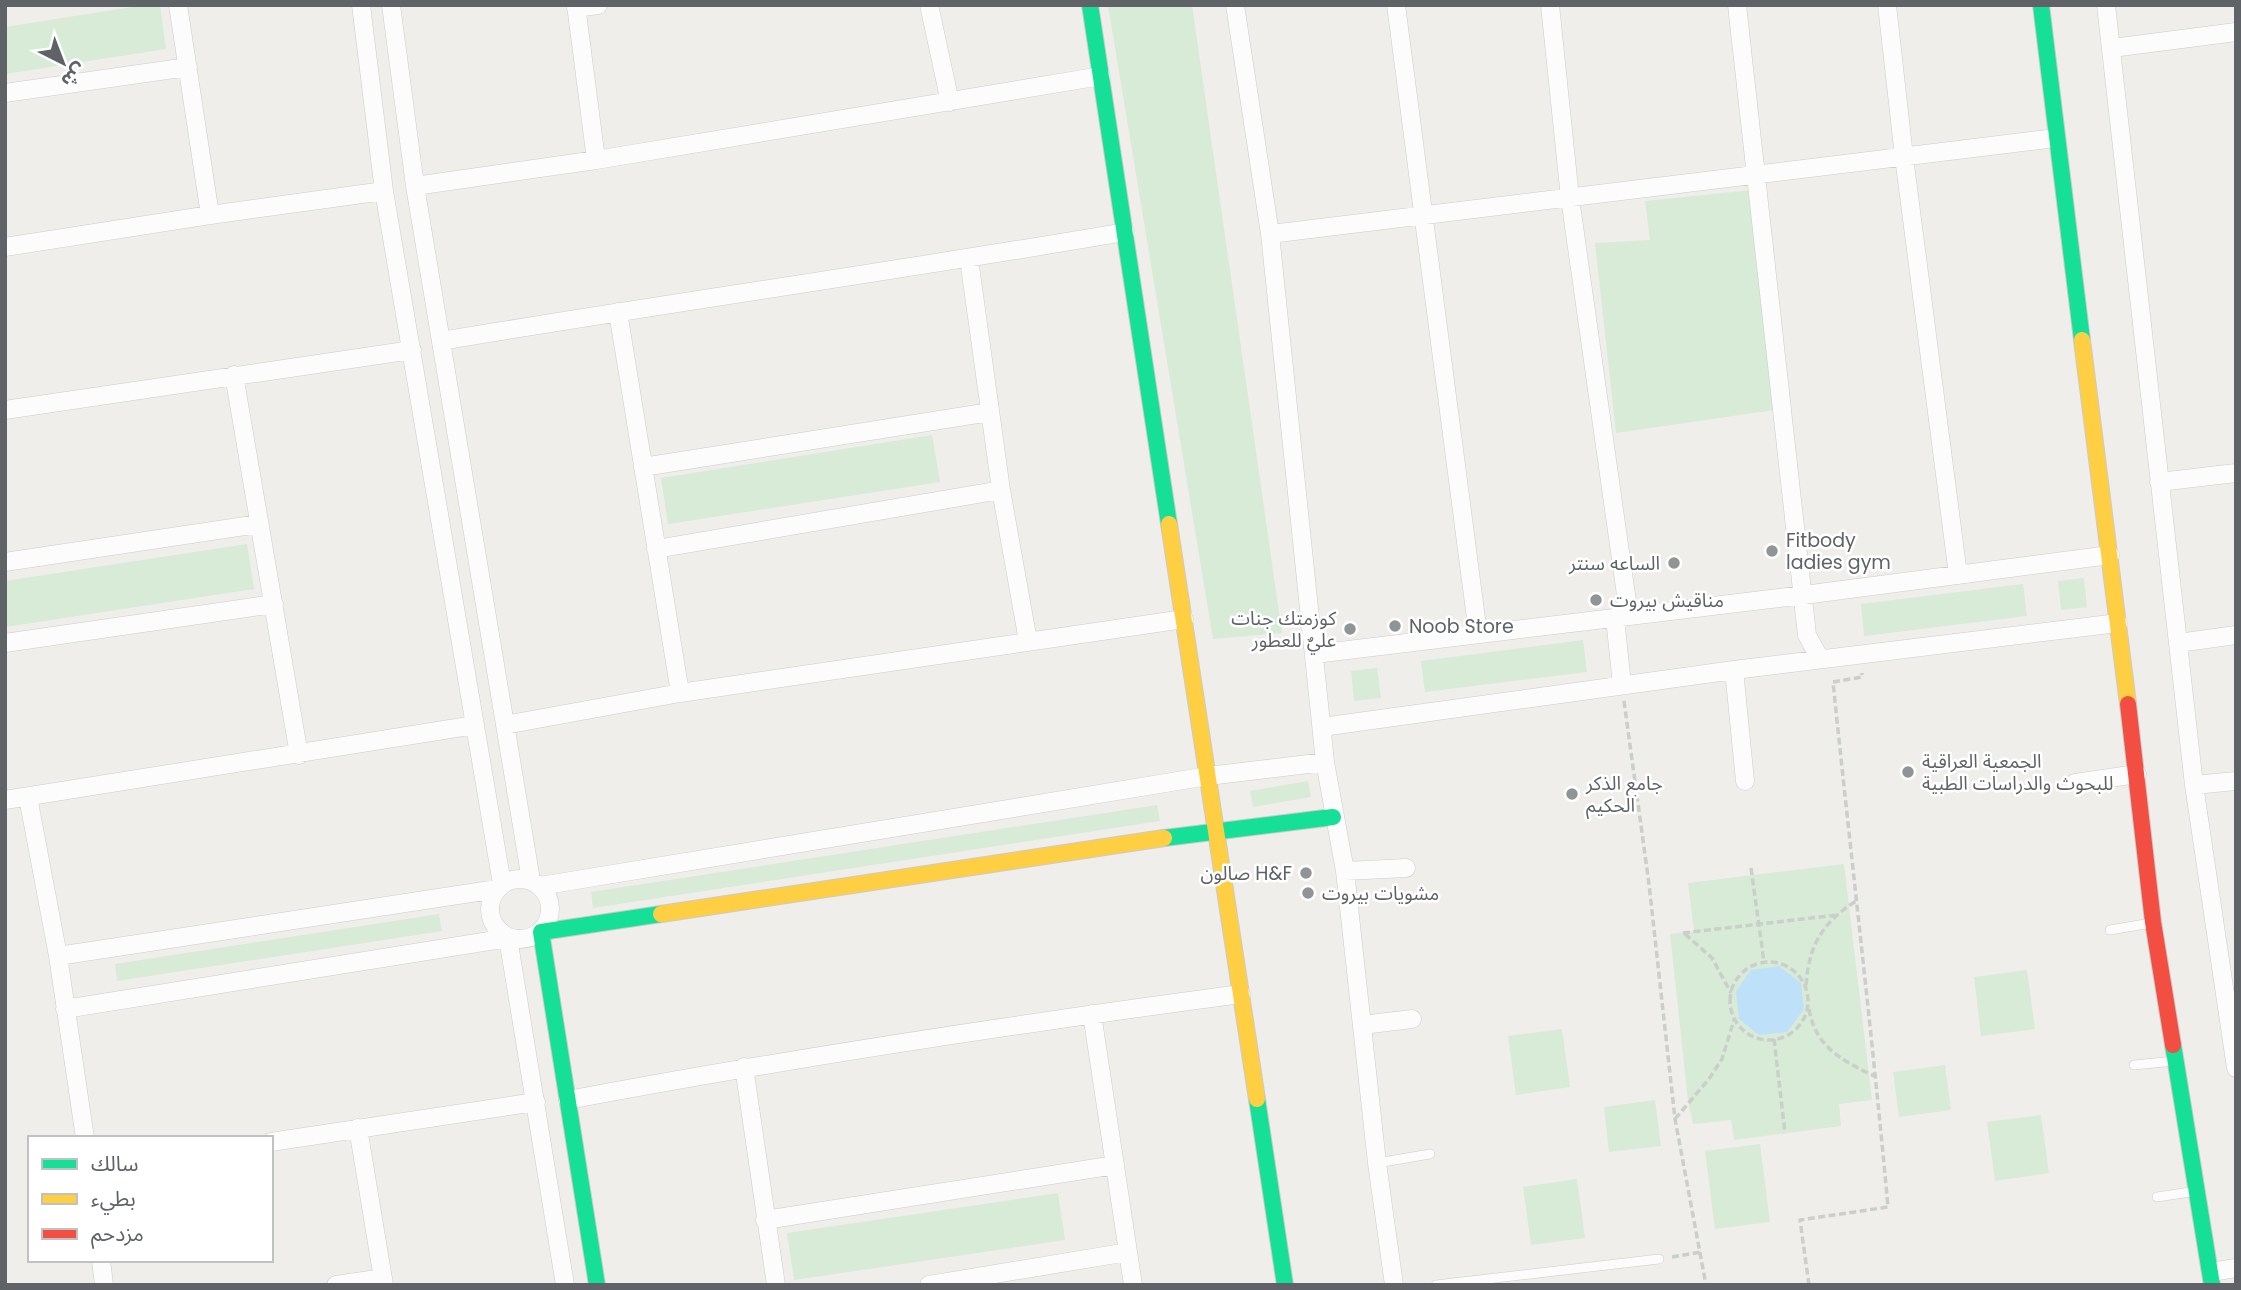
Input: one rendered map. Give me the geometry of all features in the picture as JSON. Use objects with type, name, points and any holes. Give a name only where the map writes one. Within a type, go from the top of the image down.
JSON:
[{"type":"street","points":[[178,5],[210,215]]},
{"type":"street","points":[[361,5],[384,191],[475,725],[499,886],[492,897],[490,916],[494,925],[508,938],[565,1285]]},
{"type":"street","points":[[391,5],[415,186],[505,725],[536,883],[547,893],[551,912],[541,932],[597,1285]]},
{"type":"street","points":[[596,160],[576,7],[598,5]]},
{"type":"street","points":[[929,5],[950,102]]},
{"type":"street","points":[[1090,5],[1285,1285]]},
{"type":"street","points":[[1235,5],[1270,234],[1325,762],[1345,871],[1377,1163],[1394,1285]]},
{"type":"street","points":[[1396,5],[1478,634]]},
{"type":"street","points":[[1550,5],[1570,198],[1622,617],[1622,685]]},
{"type":"street","points":[[1737,5],[1807,635],[1821,659]]},
{"type":"street","points":[[1888,5],[1904,157],[1958,575]]},
{"type":"street","points":[[2041,5],[2153,922],[2211,1279],[2236,1268]]},
{"type":"street","points":[[2106,5],[2194,785],[2236,1068]]},
{"type":"street","points":[[2112,48],[2236,32]]},
{"type":"street","points":[[5,93],[188,67]]},
{"type":"street","points":[[415,186],[596,160],[1101,76]]},
{"type":"street","points":[[1270,234],[2056,138]]},
{"type":"street","points":[[5,247],[384,191]]},
{"type":"street","points":[[441,341],[969,259],[1125,232]]},
{"type":"street","points":[[969,259],[1001,490],[1028,641]]},
{"type":"street","points":[[618,312],[680,693]]},
{"type":"street","points":[[5,410],[412,350]]},
{"type":"street","points":[[234,375],[299,755]]},
{"type":"street","points":[[643,467],[990,412]]},
{"type":"street","points":[[2159,482],[2236,473]]},
{"type":"street","points":[[656,549],[1001,490]]},
{"type":"street","points":[[5,562],[259,524]]},
{"type":"street","points":[[1315,654],[2110,555]]},
{"type":"street","points":[[5,643],[274,604]]},
{"type":"street","points":[[505,725],[680,693],[1184,619]]},
{"type":"street","points":[[1322,727],[1734,670],[2118,623]]},
{"type":"street","points":[[2178,643],[2236,635]]},
{"type":"street","points":[[1734,670],[1745,781]]},
{"type":"street","points":[[5,800],[475,725]]},
{"type":"street","points":[[58,956],[499,886],[511,880],[536,883],[1208,776],[1325,762]]},
{"type":"street","points":[[2075,783],[2137,774]]},
{"type":"street","points":[[2194,785],[2236,781]]},
{"type":"street","points":[[28,797],[58,956],[85,1136]]},
{"type":"street","points":[[65,1009],[508,938],[527,939],[541,932],[1216,830],[1333,817]]},
{"type":"street","points":[[1345,871],[1406,868]]},
{"type":"street","points":[[568,1100],[744,1067],[1241,994]]},
{"type":"street","points":[[1092,1014],[1133,1285]]},
{"type":"street","points":[[1363,1025],[1412,1019]]},
{"type":"street","points":[[744,1067],[776,1285]]},
{"type":"street","points":[[273,1142],[536,1102]]},
{"type":"street","points":[[336,1285],[384,1281],[358,1129]]},
{"type":"street","points":[[765,1220],[1115,1165]]},
{"type":"street","points":[[929,1285],[1128,1252]]},
{"type":"street","points":[[101,1262],[104,1285]]},
{"type":"lane","points":[[2110,930],[2153,922]]},
{"type":"lane","points":[[2134,1065],[2177,1061]]},
{"type":"lane","points":[[1377,1163],[1430,1154]]},
{"type":"lane","points":[[2157,1197],[2198,1190]]},
{"type":"lane","points":[[1436,1285],[1660,1259]]},
{"type":"path","points":[[1809,1285],[1800,1220],[1888,1207],[1833,682],[1862,677],[1860,654]]},
{"type":"path","points":[[1622,685],[1649,884],[1675,1119],[1706,1285]]},
{"type":"path","points":[[1751,868],[1764,962]]},
{"type":"path","points":[[1856,901],[1826,924],[1818,937],[1811,953],[1806,986],[1808,1007],[1816,1031],[1826,1045],[1841,1060],[1876,1077]]},
{"type":"path","points":[[1731,993],[1712,958],[1683,933],[1837,915]]},
{"type":"path","points":[[1806,986],[1794,970],[1775,962],[1764,962],[1741,974],[1731,993],[1731,1011],[1746,1032],[1758,1038],[1774,1039],[1784,1037],[1795,1030],[1804,1020],[1808,1007]]},
{"type":"path","points":[[1675,1119],[1722,1059],[1735,1018]]},
{"type":"path","points":[[1774,1039],[1785,1133]]},
{"type":"path","points":[[1660,1259],[1701,1252]]},
{"type":"green space","points":[[145,5],[160,5],[166,49],[5,74],[5,27]]},
{"type":"green space","points":[[1108,5],[1192,5],[1282,633],[1213,639]]},
{"type":"green space","points":[[1752,190],[1774,410],[1616,433],[1595,243],[1650,240],[1645,201]]},
{"type":"green space","points":[[932,435],[940,482],[668,524],[661,478]]},
{"type":"green space","points":[[247,544],[254,589],[5,627],[5,581]]},
{"type":"green space","points":[[2084,578],[2087,607],[2061,610],[2058,581]]},
{"type":"green space","points":[[2023,584],[2027,616],[1864,636],[1861,604]]},
{"type":"green space","points":[[1583,640],[1587,672],[1425,692],[1421,661]]},
{"type":"green space","points":[[1377,668],[1381,698],[1354,701],[1351,671]]},
{"type":"green space","points":[[1308,781],[1311,797],[1253,807],[1250,791]]},
{"type":"green space","points":[[1157,805],[1160,821],[593,908],[591,892]]},
{"type":"green space","points":[[1844,864],[1872,1100],[1839,1104],[1841,1126],[1734,1140],[1731,1120],[1693,1124],[1688,1101],[1670,934],[1694,931],[1688,883]]},
{"type":"green space","points":[[439,914],[442,931],[117,981],[115,964]]},
{"type":"green space","points":[[2027,970],[2035,1029],[1981,1036],[1974,977]]},
{"type":"green space","points":[[1562,1029],[1570,1087],[1516,1095],[1508,1036]]},
{"type":"green space","points":[[1945,1065],[1951,1110],[1899,1117],[1893,1072]]},
{"type":"green space","points":[[1655,1100],[1661,1146],[1609,1152],[1604,1107]]},
{"type":"green space","points":[[2041,1115],[2049,1173],[1995,1181],[1987,1122]]},
{"type":"green space","points":[[1760,1144],[1770,1222],[1715,1229],[1705,1151]]},
{"type":"green space","points":[[1577,1179],[1585,1238],[1531,1245],[1523,1187]]},
{"type":"green space","points":[[1058,1193],[1065,1240],[794,1280],[787,1233]]},
{"type":"water","points":[[1779,966],[1801,983],[1804,1009],[1787,1032],[1759,1035],[1739,1019],[1736,991],[1751,970]]},
{"type":"traffic: fast","points":[[1090,5],[1169,524]]},
{"type":"traffic: fast","points":[[2041,5],[2082,340]]},
{"type":"traffic: fast","points":[[1164,838],[1333,817]]},
{"type":"traffic: fast","points":[[597,1285],[541,932],[661,914]]},
{"type":"traffic: fast","points":[[2173,1045],[2212,1285]]},
{"type":"traffic: fast","points":[[1257,1099],[1285,1285]]},
{"type":"traffic: slow","points":[[2082,340],[2128,704]]},
{"type":"traffic: slow","points":[[1169,524],[1257,1099]]},
{"type":"traffic: slow","points":[[661,914],[1164,838]]},
{"type":"traffic: jam","points":[[2128,704],[2153,922],[2173,1045]]},
{"type":"place","name":"Fitbody ladies gym","points":[[1772,551]]},
{"type":"place","name":"الساعه سنتر","points":[[1674,563]]},
{"type":"place","name":"مناقيش بيروت","points":[[1596,600]]},
{"type":"place","name":"Noob Store","points":[[1395,626]]},
{"type":"place","name":"كوزمتك جنات عليٌ للعطور","points":[[1350,629]]},
{"type":"place","name":"الجمعية العراقية للبحوث والدراسات الطبية","points":[[1908,772]]},
{"type":"place","name":"جامع الذكر الحكيم","points":[[1572,794]]},
{"type":"place","name":"صالون H&F","points":[[1306,873]]},
{"type":"place","name":"مشويات بيروت","points":[[1308,893]]}]
